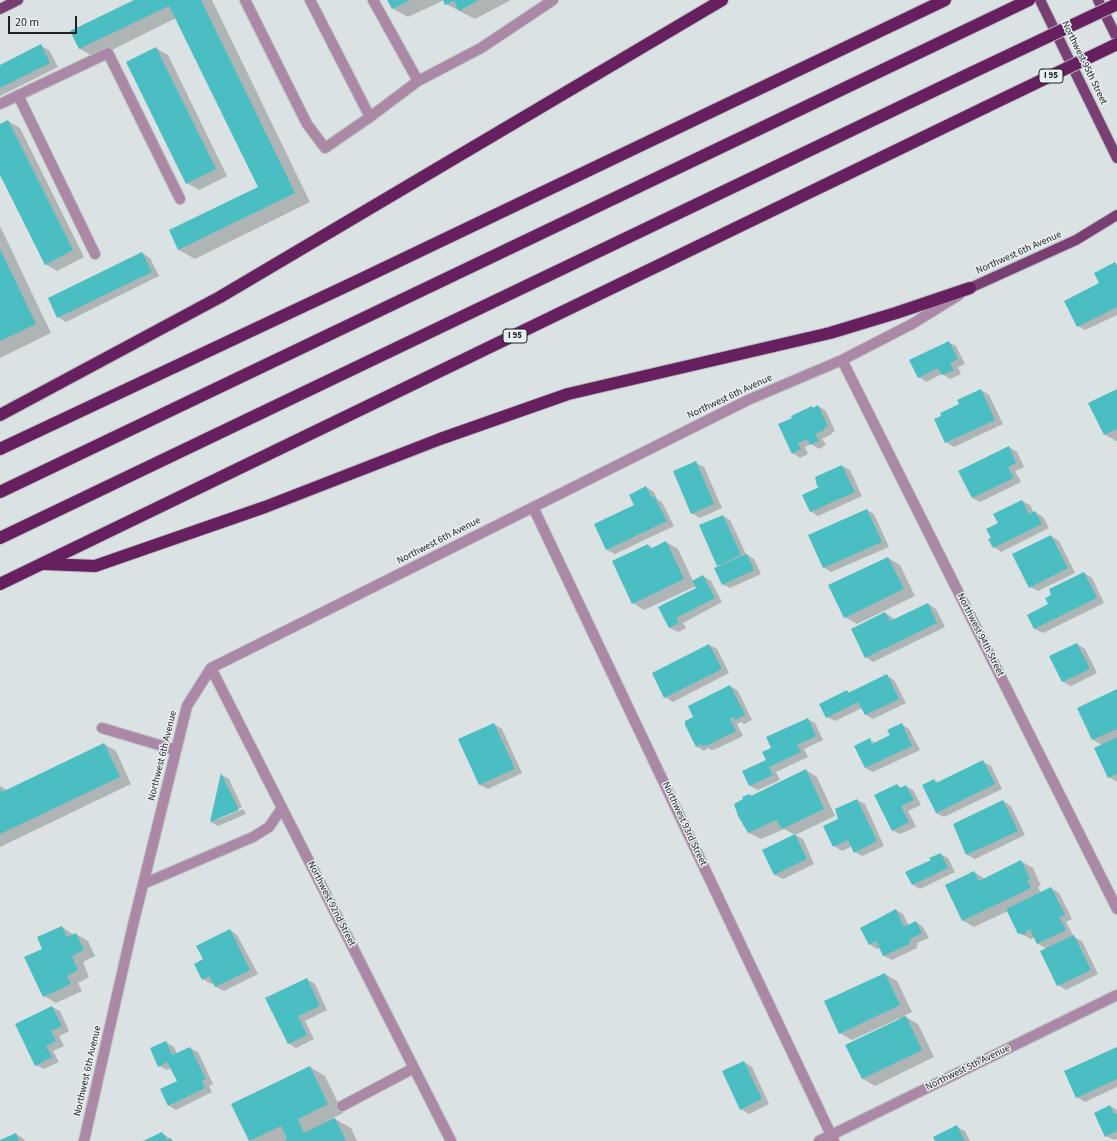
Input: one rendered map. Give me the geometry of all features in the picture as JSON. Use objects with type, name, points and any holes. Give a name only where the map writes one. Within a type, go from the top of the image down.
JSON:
[{"type":"highway","points":[[0,415],[220,298],[722,0]]},
{"type":"highway","points":[[0,492],[1029,0]]},
{"type":"highway","points":[[0,449],[355,282],[941,2]]},
{"type":"highway","points":[[0,538],[1117,4]]},
{"type":"highway","name":"I 95","points":[[0,584],[1117,44]]},
{"type":"highway","points":[[43,564],[95,566],[265,507],[440,439],[568,394],[830,333],[970,288]]},
{"type":"main road","points":[[0,9],[18,0]]},
{"type":"main road","name":"Northwest 95th Street","points":[[1040,0],[1117,158]]},
{"type":"main road","points":[[1098,0],[1117,38]]},
{"type":"main road","name":"Northwest 6th Avenue","points":[[970,288],[1076,240],[1117,215]]},
{"type":"street","points":[[245,0],[307,124],[325,148],[418,81],[481,48],[553,0]]},
{"type":"street","points":[[310,0],[370,117]]},
{"type":"street","points":[[374,0],[418,81]]},
{"type":"street","points":[[0,104],[108,54],[180,199]]},
{"type":"street","points":[[18,95],[95,254]]},
{"type":"street","name":"Northwest 6th Avenue","points":[[84,1141],[143,884],[187,706],[211,668],[748,400],[842,360],[912,324],[970,288]]},
{"type":"street","name":"Northwest 94th Street","points":[[842,360],[1117,909]]},
{"type":"street","name":"Northwest 93rd Street","points":[[533,507],[833,1138]]},
{"type":"street","name":"Northwest 92nd Street","points":[[211,668],[451,1141]]},
{"type":"street","points":[[102,728],[176,750]]},
{"type":"street","points":[[143,884],[253,837],[269,827],[282,808]]},
{"type":"street","name":"Northwest 5th Avenue","points":[[819,1141],[833,1138],[1117,995]]},
{"type":"street","points":[[342,1106],[414,1068]]},
{"type":"building","points":[[134,0],[201,0],[295,193],[178,250],[169,230],[258,187],[169,6],[79,49],[70,31]]},
{"type":"building","points":[[387,0],[410,0],[392,9]]},
{"type":"building","points":[[443,0],[479,0],[459,11],[454,1],[445,5]]},
{"type":"building","points":[[41,44],[50,63],[0,88],[0,65]]},
{"type":"building","points":[[156,47],[216,169],[186,184],[126,62]]},
{"type":"building","points":[[8,120],[73,250],[45,265],[0,175],[0,124]]},
{"type":"building","points":[[0,249],[36,324],[0,341]]},
{"type":"building","points":[[142,252],[152,272],[57,318],[48,298]]},
{"type":"building","points":[[1115,262],[1117,266],[1117,307],[1077,327],[1064,301],[1099,283],[1094,273]]},
{"type":"building","points":[[949,341],[958,359],[950,363],[954,370],[942,375],[938,368],[918,378],[909,360]]},
{"type":"building","points":[[981,389],[995,420],[945,443],[934,419],[941,416],[940,413],[959,404],[957,400]]},
{"type":"building","points":[[1117,389],[1117,429],[1104,435],[1088,403]]},
{"type":"building","points":[[818,405],[828,426],[824,428],[824,430],[815,434],[819,441],[810,445],[807,439],[798,443],[801,449],[792,454],[778,424],[792,418],[791,416],[812,406],[813,408]]},
{"type":"building","points":[[1009,446],[1016,463],[1008,467],[1014,478],[972,498],[958,471]]},
{"type":"building","points":[[696,461],[714,504],[691,514],[673,471]]},
{"type":"building","points":[[842,465],[855,492],[810,512],[802,495],[819,487],[817,486],[815,477]]},
{"type":"building","points":[[646,486],[652,498],[654,496],[667,521],[606,550],[594,524],[634,505],[629,495]]},
{"type":"building","points":[[1022,500],[1029,514],[1035,511],[1042,524],[993,548],[988,539],[991,538],[986,529],[998,523],[993,514]]},
{"type":"building","points":[[867,509],[882,542],[823,568],[808,535]]},
{"type":"building","points":[[723,515],[741,555],[717,566],[699,525]]},
{"type":"building","points":[[1051,535],[1068,568],[1029,588],[1012,554]]},
{"type":"building","points":[[666,541],[684,579],[632,604],[612,561],[648,544],[650,549]]},
{"type":"building","points":[[747,554],[754,570],[722,585],[714,568]]},
{"type":"building","points":[[888,557],[904,589],[844,618],[828,585]]},
{"type":"building","points":[[1084,572],[1097,598],[1034,629],[1027,615],[1048,604],[1045,598],[1051,595],[1049,589]]},
{"type":"building","points":[[703,575],[715,598],[676,618],[679,623],[669,628],[658,607],[696,588],[692,581]]},
{"type":"building","points":[[928,603],[937,623],[865,658],[851,629],[885,612],[890,621]]},
{"type":"building","points":[[1077,643],[1090,669],[1062,682],[1049,656]]},
{"type":"building","points":[[709,644],[722,669],[664,698],[652,673]]},
{"type":"building","points":[[887,674],[899,699],[865,715],[858,702],[826,718],[819,704],[847,690],[848,693]]},
{"type":"building","points":[[730,685],[745,715],[735,720],[734,717],[730,719],[736,731],[708,745],[702,746],[701,744],[696,747],[685,725],[685,721],[693,717],[688,706]]},
{"type":"building","points":[[1117,689],[1117,729],[1092,740],[1077,708]]},
{"type":"building","points":[[808,718],[816,736],[797,745],[801,752],[769,767],[773,775],[749,786],[742,771],[766,760],[762,752],[771,748],[766,737]]},
{"type":"building","points":[[494,723],[515,769],[479,785],[458,739]]},
{"type":"building","points":[[902,723],[912,746],[865,768],[854,746],[870,738],[872,744],[890,735],[887,730]]},
{"type":"building","points":[[1117,737],[1117,774],[1108,778],[1094,748]]},
{"type":"building","points":[[104,743],[120,777],[0,834],[0,789],[2,792]]},
{"type":"building","points":[[983,760],[995,784],[936,813],[922,785],[934,779],[936,783]]},
{"type":"building","points":[[806,769],[824,809],[782,829],[776,820],[748,833],[738,816],[734,804],[743,799],[742,797],[750,794],[751,796]]},
{"type":"building","points":[[221,773],[239,810],[210,822]]},
{"type":"building","points":[[897,784],[900,788],[906,785],[914,800],[901,806],[909,822],[892,831],[874,795]]},
{"type":"building","points":[[857,799],[877,841],[854,853],[848,840],[833,847],[823,826],[838,819],[835,809]]},
{"type":"building","points":[[1003,800],[1018,831],[966,855],[953,824]]},
{"type":"building","points":[[795,834],[807,859],[774,875],[762,850]]},
{"type":"building","points":[[941,853],[948,868],[912,885],[905,872],[931,860],[929,858]]},
{"type":"building","points":[[1021,860],[1030,879],[1027,880],[1031,888],[962,921],[945,885],[974,871],[979,881]]},
{"type":"building","points":[[1051,887],[1065,915],[1059,917],[1066,930],[1037,944],[1030,929],[1026,931],[1027,933],[1022,935],[1021,933],[1018,934],[1006,909]]},
{"type":"building","points":[[896,909],[904,927],[916,921],[922,933],[910,939],[910,944],[883,956],[876,941],[869,945],[860,928]]},
{"type":"building","points":[[62,926],[67,937],[76,933],[84,950],[72,956],[78,970],[67,976],[71,984],[43,997],[24,957],[42,949],[37,937]]},
{"type":"building","points":[[230,929],[250,970],[215,987],[209,976],[202,980],[194,964],[203,959],[196,946]]},
{"type":"building","points":[[1074,935],[1091,970],[1057,986],[1040,951]]},
{"type":"building","points":[[885,973],[900,1005],[839,1034],[824,1001]]},
{"type":"building","points":[[307,978],[320,1006],[298,1016],[307,1035],[288,1044],[265,998]]},
{"type":"building","points":[[52,1006],[62,1026],[51,1031],[56,1041],[46,1046],[52,1057],[35,1066],[15,1024]]},
{"type":"building","points":[[906,1016],[922,1050],[862,1079],[845,1045]]},
{"type":"building","points":[[166,1041],[172,1055],[190,1047],[206,1079],[202,1081],[205,1088],[168,1106],[160,1089],[177,1081],[167,1062],[158,1067],[150,1048]]},
{"type":"building","points":[[1117,1047],[1117,1079],[1076,1098],[1064,1071]]},
{"type":"building","points":[[744,1061],[762,1099],[740,1110],[722,1071]]},
{"type":"building","points":[[310,1066],[328,1104],[298,1119],[304,1133],[335,1118],[346,1141],[284,1141],[287,1139],[281,1126],[249,1141],[231,1104]]},
{"type":"building","points":[[1110,1105],[1114,1114],[1117,1113],[1117,1131],[1105,1137],[1094,1113]]},
{"type":"building","points":[[957,1125],[965,1141],[935,1141],[933,1137]]},
{"type":"building","points":[[162,1132],[167,1140],[171,1138],[172,1141],[143,1141]]},
{"type":"building","points":[[16,1133],[19,1141],[0,1141],[0,1140]]}]
